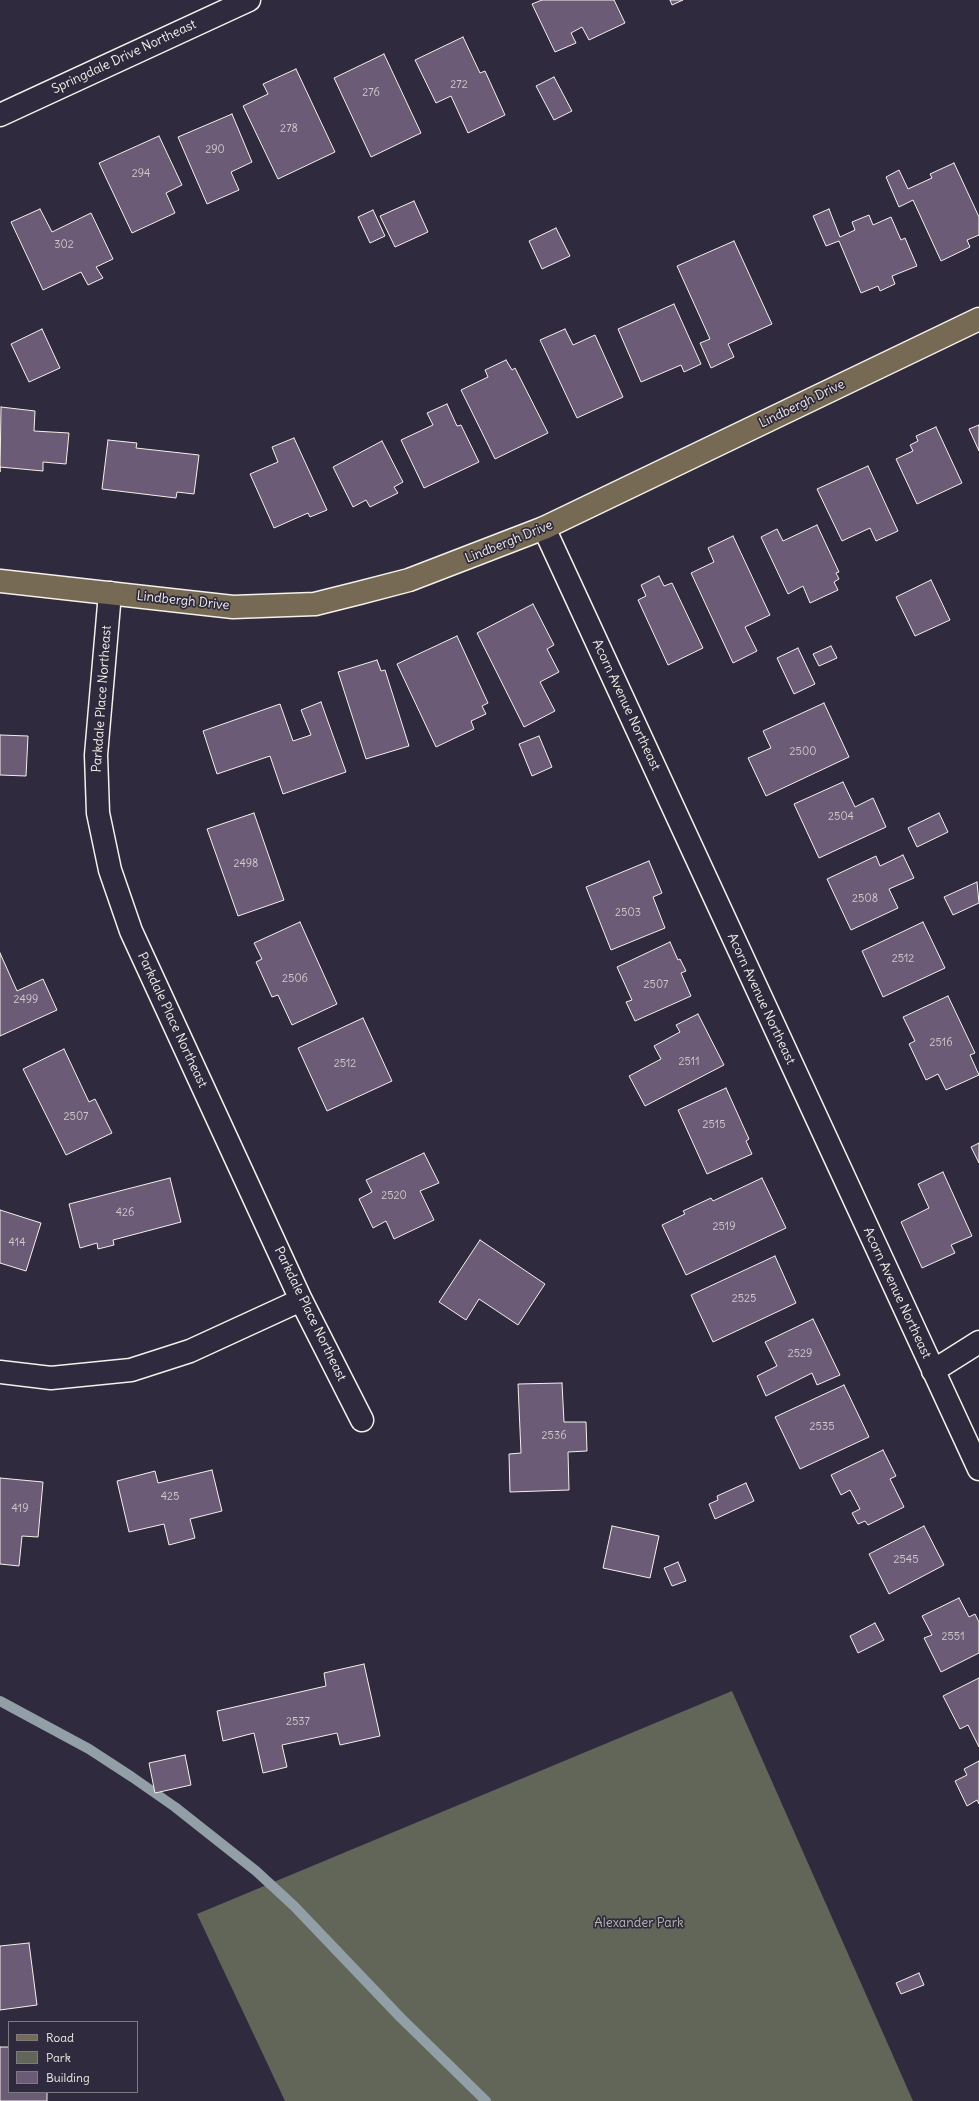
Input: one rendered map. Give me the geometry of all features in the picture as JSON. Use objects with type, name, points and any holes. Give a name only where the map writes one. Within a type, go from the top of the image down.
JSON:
[{"type":"main road","name":"Lindbergh Drive","points":[[0,581],[233,607],[315,604],[409,580],[544,528],[979,319]]},
{"type":"street","name":"Springdale Drive Northeast","points":[[0,115],[249,0]]},
{"type":"street","name":"Acorn Avenue Northeast","points":[[544,528],[979,1469]]},
{"type":"street","name":"Parkdale Place Northeast","points":[[110,593],[96,755],[98,813],[110,870],[131,931],[301,1300],[362,1420]]},
{"type":"street","points":[[0,1372],[51,1378],[131,1370],[190,1351],[301,1300]]},
{"type":"street","points":[[933,1371],[979,1342]]},
{"type":"green space","name":"Alexander Park","points":[[732,1691],[913,2101],[285,2101],[197,1914]]},
{"type":"building","points":[[542,0],[614,0],[625,23],[589,40],[582,27],[571,33],[576,43],[555,52],[532,4]]},
{"type":"building","points":[[670,0],[683,0],[672,5]]},
{"type":"building","points":[[463,37],[480,73],[485,71],[505,115],[468,133],[451,96],[436,103],[415,60]]},
{"type":"building","points":[[384,54],[421,133],[371,157],[334,78]]},
{"type":"building","points":[[296,69],[335,152],[278,179],[243,106],[268,94],[263,84]]},
{"type":"building","points":[[554,77],[572,111],[554,120],[536,86]]},
{"type":"building","points":[[232,114],[252,162],[231,172],[239,190],[207,204],[178,137]]},
{"type":"building","points":[[159,136],[182,185],[166,193],[175,213],[132,233],[99,163]]},
{"type":"building","points":[[954,163],[979,217],[979,235],[967,240],[970,247],[941,261],[913,200],[899,207],[886,177],[899,170],[908,189],[932,178],[930,174]]},
{"type":"building","points":[[414,201],[428,232],[395,247],[380,216]]},
{"type":"building","points":[[40,209],[52,232],[91,213],[113,259],[96,267],[103,278],[88,285],[81,272],[43,290],[11,222]]},
{"type":"building","points":[[829,209],[840,237],[855,230],[852,222],[869,215],[873,225],[891,217],[901,240],[905,238],[917,266],[892,276],[895,284],[880,291],[878,286],[861,293],[839,241],[826,246],[813,216]]},
{"type":"building","points":[[373,210],[385,236],[370,243],[358,217]]},
{"type":"building","points":[[556,228],[570,256],[542,269],[529,241]]},
{"type":"building","points":[[734,241],[772,324],[728,344],[734,357],[711,368],[700,343],[710,339],[677,266]]},
{"type":"building","points":[[674,304],[701,364],[684,372],[681,365],[641,382],[618,329]]},
{"type":"building","points":[[42,329],[60,368],[29,382],[11,344]]},
{"type":"building","points":[[565,329],[573,345],[595,335],[623,397],[577,418],[540,340]]},
{"type":"building","points":[[506,360],[512,370],[515,368],[548,433],[495,459],[461,390],[488,377],[485,370]]},
{"type":"building","points":[[447,404],[457,426],[461,425],[479,462],[424,488],[401,440],[433,425],[427,413]]},
{"type":"building","points":[[1,407],[35,411],[34,431],[69,433],[66,464],[43,462],[43,471],[0,467]]},
{"type":"building","points":[[979,425],[979,451],[969,429]]},
{"type":"building","points":[[936,427],[962,483],[917,504],[896,459],[913,451],[910,445],[918,441],[916,436]]},
{"type":"building","points":[[294,438],[327,510],[310,517],[308,513],[274,528],[250,474],[278,462],[272,447]]},
{"type":"building","points":[[108,440],[137,443],[136,448],[199,455],[194,494],[177,492],[176,498],[102,489]]},
{"type":"building","points":[[382,441],[403,482],[394,487],[398,493],[370,507],[366,500],[353,507],[333,467]]},
{"type":"building","points":[[868,466],[898,531],[876,541],[870,528],[842,541],[817,489]]},
{"type":"building","points":[[817,525],[839,572],[836,573],[839,579],[834,582],[838,590],[810,603],[803,586],[788,594],[761,537],[777,529],[783,541]]},
{"type":"building","points":[[733,536],[770,615],[745,627],[757,651],[733,663],[691,573],[714,562],[708,548]]},
{"type":"building","points":[[659,576],[664,586],[672,583],[703,648],[668,665],[638,600],[646,596],[641,585]]},
{"type":"building","points":[[931,580],[950,620],[915,636],[896,597]]},
{"type":"building","points":[[533,604],[554,645],[547,649],[559,672],[540,682],[555,711],[524,727],[477,633]]},
{"type":"building","points":[[457,636],[488,703],[482,706],[486,714],[471,721],[474,729],[436,747],[397,664]]},
{"type":"building","points":[[831,646],[837,658],[819,666],[813,654]]},
{"type":"building","points":[[798,648],[815,684],[794,694],[777,658]]},
{"type":"building","points":[[377,660],[381,671],[385,670],[409,746],[366,759],[338,672]]},
{"type":"building","points":[[321,702],[346,772],[283,794],[270,756],[217,774],[203,731],[280,704],[293,741],[311,735],[301,710]]},
{"type":"building","points":[[824,703],[849,757],[766,796],[748,758],[771,748],[763,731]]},
{"type":"building","points":[[0,735],[28,736],[26,776],[0,775]]},
{"type":"building","points":[[539,736],[552,767],[532,776],[519,744]]},
{"type":"building","points":[[843,782],[855,807],[873,798],[886,827],[819,858],[794,804]]},
{"type":"building","points":[[254,813],[284,900],[238,916],[207,829]]},
{"type":"building","points":[[939,813],[948,832],[917,847],[908,828]]},
{"type":"building","points":[[903,855],[914,878],[889,889],[898,908],[851,930],[827,879],[876,856],[880,866]]},
{"type":"building","points":[[649,861],[662,893],[653,897],[665,928],[611,950],[586,887]]},
{"type":"building","points":[[977,882],[979,903],[953,915],[944,897]]},
{"type":"building","points":[[300,922],[337,1004],[292,1025],[278,995],[272,997],[256,962],[262,959],[254,943]]},
{"type":"building","points":[[923,922],[945,968],[883,997],[862,951]]},
{"type":"building","points":[[670,942],[678,960],[680,959],[686,971],[681,973],[691,996],[635,1021],[626,1002],[632,1000],[617,967]]},
{"type":"building","points":[[0,953],[17,991],[43,979],[57,1010],[0,1036]]},
{"type":"building","points":[[948,996],[975,1053],[970,1055],[979,1075],[946,1090],[938,1074],[926,1080],[909,1044],[915,1041],[903,1017]]},
{"type":"building","points":[[698,1014],[724,1065],[645,1106],[629,1076],[661,1059],[654,1046],[680,1032],[676,1025]]},
{"type":"building","points":[[363,1018],[392,1081],[327,1111],[298,1048]]},
{"type":"building","points":[[64,1049],[89,1102],[95,1099],[112,1133],[66,1155],[23,1069]]},
{"type":"building","points":[[726,1088],[749,1139],[746,1141],[752,1154],[707,1174],[678,1110]]},
{"type":"building","points":[[979,1143],[979,1163],[971,1147]]},
{"type":"building","points":[[424,1153],[439,1183],[420,1191],[434,1220],[394,1239],[386,1221],[373,1228],[359,1199],[372,1192],[366,1180]]},
{"type":"building","points":[[943,1172],[972,1236],[951,1245],[955,1253],[922,1268],[901,1222],[929,1208],[918,1184]]},
{"type":"building","points":[[170,1178],[181,1222],[113,1240],[114,1245],[98,1249],[97,1243],[80,1248],[69,1204]]},
{"type":"building","points":[[762,1178],[786,1228],[686,1275],[662,1225],[685,1214],[683,1211],[711,1198],[713,1201]]},
{"type":"building","points":[[0,1210],[41,1223],[26,1271],[0,1263]]},
{"type":"building","points":[[480,1240],[545,1284],[518,1325],[479,1299],[466,1320],[439,1302]]},
{"type":"building","points":[[775,1256],[796,1303],[713,1342],[691,1295]]},
{"type":"building","points":[[813,1319],[840,1375],[817,1385],[812,1373],[766,1396],[757,1376],[777,1366],[765,1342]]},
{"type":"building","points":[[562,1383],[564,1422],[586,1422],[587,1451],[568,1452],[569,1490],[510,1492],[509,1454],[521,1453],[518,1384]]},
{"type":"building","points":[[844,1385],[869,1437],[800,1469],[775,1417]]},
{"type":"building","points":[[883,1450],[896,1476],[890,1479],[904,1507],[868,1525],[865,1521],[858,1524],[852,1513],[860,1509],[850,1490],[841,1495],[831,1475]]},
{"type":"building","points":[[212,1470],[222,1511],[190,1519],[195,1538],[169,1545],[164,1524],[129,1532],[117,1481],[155,1471],[158,1483]]},
{"type":"building","points":[[0,1478],[43,1482],[38,1537],[22,1536],[19,1566],[0,1564]]},
{"type":"building","points":[[746,1483],[754,1501],[715,1519],[709,1504],[718,1500],[717,1496]]},
{"type":"building","points":[[612,1526],[659,1536],[650,1578],[603,1568]]},
{"type":"building","points":[[924,1526],[944,1565],[889,1594],[869,1554]]},
{"type":"building","points":[[678,1562],[686,1581],[672,1586],[664,1568]]},
{"type":"building","points":[[959,1598],[969,1617],[975,1614],[979,1622],[979,1653],[941,1672],[924,1638],[932,1635],[922,1616]]},
{"type":"building","points":[[875,1623],[884,1640],[858,1653],[850,1636]]},
{"type":"building","points":[[364,1664],[380,1736],[340,1745],[337,1733],[282,1745],[287,1767],[263,1773],[254,1733],[223,1741],[217,1711],[326,1686],[324,1673]]},
{"type":"building","points":[[979,1678],[979,1747],[968,1725],[960,1729],[943,1696]]},
{"type":"building","points":[[185,1755],[191,1785],[155,1793],[149,1763]]},
{"type":"building","points":[[979,1761],[979,1804],[977,1800],[967,1806],[955,1781],[967,1775],[964,1769]]},
{"type":"building","points":[[29,1943],[37,2005],[0,2010],[0,1946]]},
{"type":"building","points":[[919,1973],[924,1985],[901,1994],[896,1983]]},
{"type":"building","points":[[0,2047],[8,2047],[8,2093],[47,2093],[47,2101],[0,2101]]},
{"type":"waterway","points":[[0,1701],[89,1749],[132,1777],[175,1807],[256,1871],[294,1906],[401,2018],[486,2101]]}]
